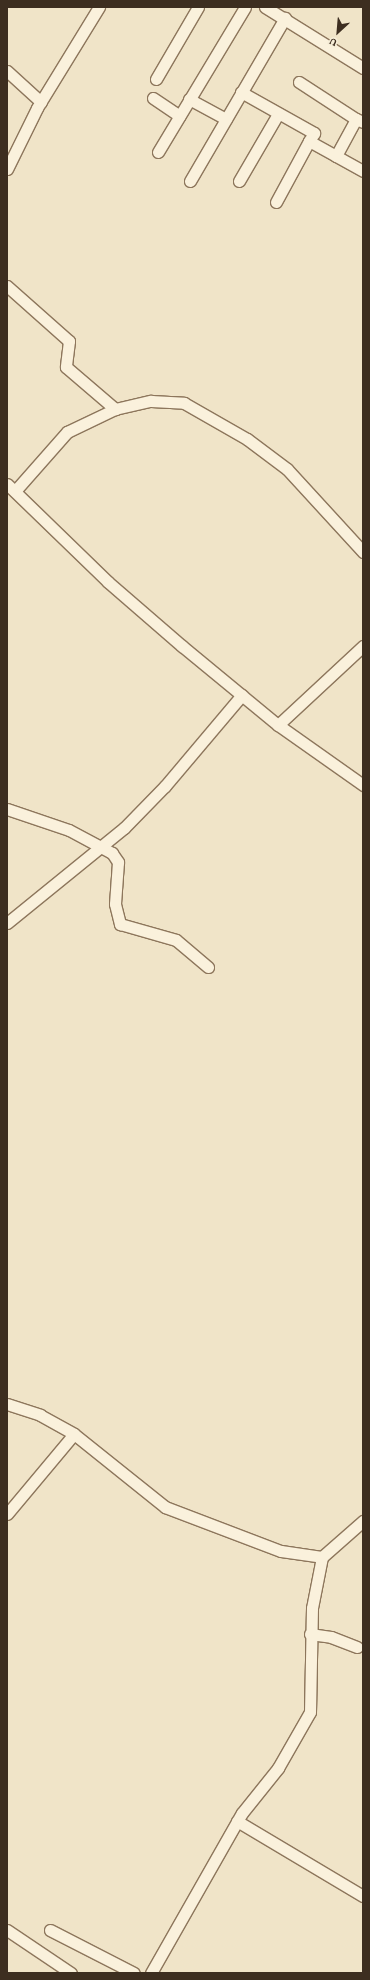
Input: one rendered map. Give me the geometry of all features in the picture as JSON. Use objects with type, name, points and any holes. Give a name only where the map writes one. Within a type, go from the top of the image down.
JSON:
[{"type":"street","points":[[7,169],[41,102],[99,7]]},
{"type":"street","points":[[156,79],[198,7]]},
{"type":"street","points":[[158,152],[245,7]]},
{"type":"street","points":[[265,7],[285,18],[363,68]]},
{"type":"street","points":[[190,181],[285,18]]},
{"type":"street","points":[[7,71],[41,102]]},
{"type":"street","points":[[299,82],[360,121],[336,156]]},
{"type":"street","points":[[241,92],[314,133],[276,202]]},
{"type":"street","points":[[153,98],[180,116]]},
{"type":"street","points":[[190,99],[226,119]]},
{"type":"street","points":[[239,181],[278,114]]},
{"type":"street","points":[[309,141],[363,172]]},
{"type":"street","points":[[7,286],[69,341],[66,367],[115,409]]},
{"type":"street","points":[[363,552],[287,469],[206,413],[184,403],[164,402],[115,409],[67,432],[11,487],[108,582],[278,725],[363,785]]},
{"type":"street","points":[[278,725],[363,646]]},
{"type":"street","points":[[7,923],[99,845],[124,828],[166,786],[242,695]]},
{"type":"street","points":[[7,809],[45,820],[99,845],[112,853],[118,862],[115,904],[120,924],[126,929],[176,940],[208,966]]},
{"type":"street","points":[[7,1404],[40,1415],[74,1434],[166,1507],[281,1552],[322,1557]]},
{"type":"street","points":[[7,1514],[74,1434]]},
{"type":"street","points":[[151,1973],[237,1821],[278,1768],[310,1712],[310,1634],[322,1557],[363,1521]]},
{"type":"street","points":[[310,1634],[331,1637],[357,1647]]},
{"type":"street","points":[[237,1821],[363,1896]]},
{"type":"street","points":[[7,1930],[71,1973]]},
{"type":"street","points":[[50,1930],[134,1973]]}]
